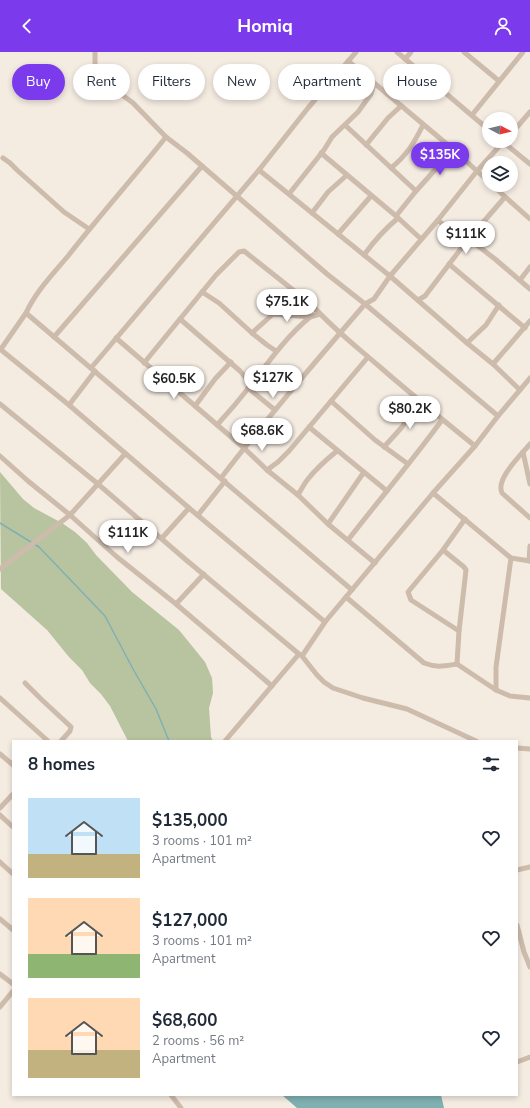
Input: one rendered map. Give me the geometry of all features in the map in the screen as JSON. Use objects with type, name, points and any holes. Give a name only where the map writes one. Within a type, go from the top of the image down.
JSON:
[{"type":"street","points":[[95,52],[95,69],[97,75],[133,103],[166,137],[188,153],[327,274],[366,304],[498,416]]},
{"type":"street","points":[[69,405],[116,338],[259,170],[308,108],[356,52]]},
{"type":"street","points":[[397,52],[482,124]]},
{"type":"street","points":[[405,59],[411,52]]},
{"type":"street","points":[[464,52],[499,81]]},
{"type":"street","points":[[472,115],[523,52]]},
{"type":"street","points":[[348,61],[351,64]]},
{"type":"street","points":[[375,85],[482,175]]},
{"type":"street","points":[[289,194],[332,137],[358,112],[366,100]]},
{"type":"street","points":[[366,145],[388,118],[401,106]]},
{"type":"street","points":[[518,127],[529,115]]},
{"type":"street","points":[[345,125],[416,191]]},
{"type":"street","points":[[391,168],[408,152],[423,125]]},
{"type":"street","points":[[166,137],[39,291],[26,313],[0,349],[69,405],[324,622]]},
{"type":"street","points":[[198,515],[244,448],[366,304],[374,299],[390,276],[497,148]]},
{"type":"street","points":[[511,148],[530,164]]},
{"type":"street","points":[[364,255],[372,243],[397,217],[416,191],[442,162],[455,151]]},
{"type":"street","points":[[321,153],[421,239]]},
{"type":"street","points":[[3,158],[64,212],[89,229]]},
{"type":"street","points":[[54,337],[202,166]]},
{"type":"street","points":[[259,170],[390,276],[493,364],[520,390]]},
{"type":"street","points":[[312,214],[328,192],[347,175]]},
{"type":"street","points":[[500,192],[530,219]]},
{"type":"street","points":[[338,234],[371,196]]},
{"type":"street","points":[[418,300],[425,296],[467,240],[505,197]]},
{"type":"street","points":[[438,220],[450,231],[467,240],[495,259],[530,289]]},
{"type":"street","points":[[144,363],[202,292],[239,252],[244,251],[312,305],[368,357],[475,446]]},
{"type":"street","points":[[449,264],[525,328]]},
{"type":"street","points":[[520,280],[530,267]]},
{"type":"street","points":[[202,292],[219,303],[252,333],[276,352]]},
{"type":"street","points":[[468,343],[486,325],[499,306]]},
{"type":"street","points":[[26,313],[352,590]]},
{"type":"street","points":[[252,333],[273,314],[310,317],[320,314]]},
{"type":"street","points":[[217,425],[230,411],[276,352],[310,317]]},
{"type":"street","points":[[180,319],[240,370],[250,386],[275,410]]},
{"type":"street","points":[[493,364],[530,321]]},
{"type":"street","points":[[116,338],[244,448],[267,470],[298,495],[328,524],[375,563]]},
{"type":"street","points":[[267,470],[286,455],[368,357]]},
{"type":"street","points":[[195,406],[215,379],[231,362]]},
{"type":"street","points":[[226,740],[300,655],[324,622],[433,492],[475,446],[530,378]]},
{"type":"street","points":[[525,385],[530,390]]},
{"type":"street","points":[[384,447],[402,427],[419,400]]},
{"type":"street","points":[[331,401],[384,447],[408,464]]},
{"type":"street","points":[[0,404],[98,484],[300,655],[317,675],[332,688],[370,700],[407,709],[474,740]]},
{"type":"street","points":[[348,540],[423,447],[442,420]]},
{"type":"street","points":[[309,427],[386,491]]},
{"type":"street","points":[[530,444],[505,473],[500,484],[502,493],[530,518]]},
{"type":"street","points":[[298,495],[314,472],[330,456],[338,451]]},
{"type":"street","points":[[523,452],[530,484]]},
{"type":"street","points":[[0,569],[70,515],[125,454]]},
{"type":"street","points":[[0,456],[272,686]]},
{"type":"street","points":[[328,524],[364,472]]},
{"type":"street","points":[[433,492],[511,558],[529,561],[530,546]]},
{"type":"street","points":[[162,538],[189,508]]},
{"type":"street","points":[[460,631],[411,600],[408,594],[409,590],[443,550],[465,519]]},
{"type":"street","points":[[443,550],[466,570],[457,664]]},
{"type":"street","points":[[496,690],[496,667],[511,558]]},
{"type":"street","points":[[176,604],[204,574]]},
{"type":"street","points":[[346,597],[424,663],[433,666],[457,664],[496,690],[510,696],[530,698]]},
{"type":"street","points":[[25,683],[71,727],[70,731],[62,740]]},
{"type":"street","points":[[0,698],[47,740]]},
{"type":"street","points":[[518,748],[530,749]]},
{"type":"street","points":[[0,754],[12,764]]},
{"type":"street","points":[[0,808],[12,795]]},
{"type":"street","points":[[0,816],[12,826]]},
{"type":"street","points":[[0,862],[12,873]]},
{"type":"street","points":[[518,870],[530,866]]},
{"type":"street","points":[[0,919],[12,929]]},
{"type":"street","points":[[518,929],[524,952],[530,967]]},
{"type":"street","points":[[0,974],[12,983]]},
{"type":"street","points":[[0,1007],[12,992]]},
{"type":"street","points":[[518,1062],[530,1057]]},
{"type":"street","points":[[172,1096],[181,1108]]},
{"type":"green space","points":[[0,472],[23,499],[34,508],[62,523],[87,543],[96,555],[132,592],[179,630],[205,662],[212,678],[213,693],[209,708],[212,740],[127,740],[110,706],[90,683],[82,670],[69,657],[47,630],[1,589]]},
{"type":"water","points":[[283,1096],[441,1096],[444,1108],[297,1108]]},
{"type":"waterway","points":[[0,523],[39,547],[105,616],[156,709],[169,740]]}]
